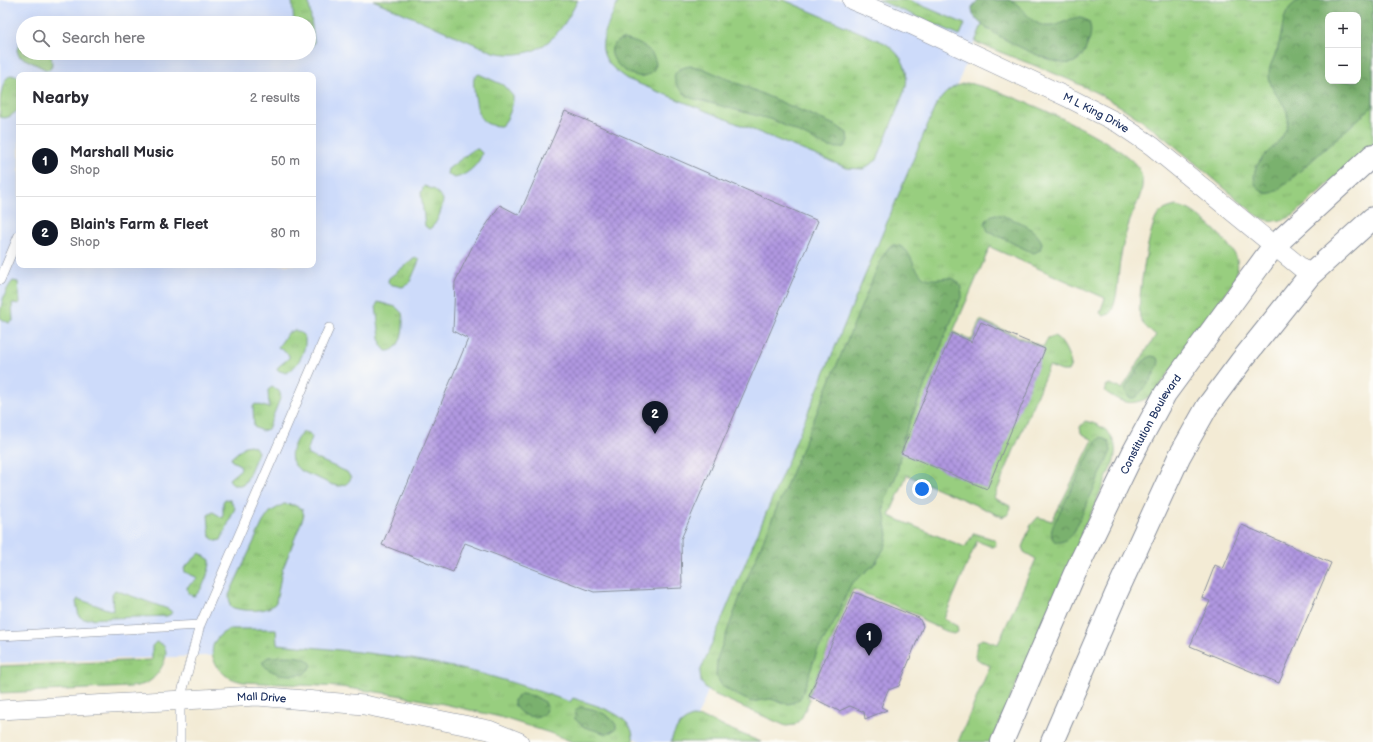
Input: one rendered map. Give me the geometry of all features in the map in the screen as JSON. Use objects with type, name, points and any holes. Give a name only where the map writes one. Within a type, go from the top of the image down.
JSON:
[{"type":"street","name":"M L King Drive","points":[[852,0],[912,25],[1076,101],[1118,123],[1152,146],[1273,247],[1310,275]]},
{"type":"street","name":"Constitution Boulevard","points":[[1002,742],[1074,575],[1134,451],[1165,394],[1273,247],[1373,155]]},
{"type":"street","points":[[1052,742],[1116,594],[1179,457],[1207,407],[1242,360],[1310,275],[1373,218]]},
{"type":"street","name":"Mall Drive","points":[[0,710],[257,696],[364,705],[489,730],[519,742]]},
{"type":"lane","points":[[0,280],[16,242]]},
{"type":"lane","points":[[180,742],[180,700],[200,625],[329,328]]},
{"type":"lane","points":[[0,636],[200,625]]},
{"type":"shaded area","points":[[0,0],[992,0],[687,742],[641,742],[586,715],[285,653],[0,663]]},
{"type":"green space","points":[[292,0],[307,0],[309,3],[311,16],[293,16]]},
{"type":"green space","points":[[373,0],[578,0],[563,25],[546,44],[535,50],[509,54],[493,52]]},
{"type":"green space","points":[[619,0],[784,0],[885,43],[903,62],[907,80],[906,87],[877,160],[863,169],[847,168],[627,79],[615,70],[607,61],[603,52],[603,43],[608,24]]},
{"type":"green space","points":[[878,0],[909,0],[965,24],[960,35]]},
{"type":"green space","points":[[978,0],[1009,0],[1018,5],[1034,21],[1046,26],[1058,25],[1078,18],[1083,19],[1089,22],[1091,31],[1085,51],[1075,62],[1064,63],[1023,49],[995,34],[974,16],[972,7]]},
{"type":"green space","points":[[992,0],[1373,0],[1373,144],[1294,215],[1279,221],[1264,219],[1254,213],[1174,145],[1123,108],[1070,80],[975,42]]},
{"type":"green space","points":[[1300,0],[1373,0],[1373,106],[1280,189],[1265,193],[1256,185],[1254,175],[1256,168],[1263,157],[1283,135],[1288,119],[1285,108],[1272,87],[1269,72],[1278,47],[1284,20],[1289,9]]},
{"type":"green space","points":[[622,39],[644,46],[652,54],[655,58],[656,64],[651,73],[642,76],[632,74],[615,62],[612,53],[613,45]]},
{"type":"green space","points":[[27,60],[52,60],[52,66],[47,70]]},
{"type":"green space","points":[[691,66],[702,68],[837,126],[847,133],[848,141],[844,147],[828,147],[773,120],[691,98],[680,89],[674,79],[677,71]]},
{"type":"green space","points":[[479,74],[503,85],[513,96],[513,103],[510,112],[504,124],[501,126],[488,124],[481,118],[477,108],[474,89],[474,77]]},
{"type":"green space","points":[[11,75],[16,76],[16,111],[10,116],[3,118],[0,117],[1,93],[7,78]]},
{"type":"green space","points":[[966,83],[982,86],[1060,117],[1112,145],[1130,159],[1140,171],[1142,188],[1124,240],[1115,302],[1110,314],[1103,316],[1100,313],[1105,298],[990,247],[953,332],[972,340],[980,320],[1043,347],[1048,338],[1054,336],[1065,348],[1071,365],[1068,371],[1062,371],[1049,366],[994,498],[1010,506],[1009,514],[1003,517],[907,475],[889,516],[965,547],[974,533],[993,539],[996,542],[995,546],[992,547],[977,541],[944,619],[957,626],[958,632],[953,634],[923,621],[920,616],[853,589],[808,697],[810,699],[802,717],[795,725],[786,726],[709,692],[701,682],[700,672],[935,107],[948,91],[956,86]]},
{"type":"green space","points":[[478,149],[482,153],[481,157],[467,173],[454,178],[447,174],[448,169],[473,150]]},
{"type":"green space","points":[[424,186],[435,190],[443,199],[441,211],[437,220],[429,229],[425,226],[421,193]]},
{"type":"green space","points":[[1176,206],[1191,211],[1210,226],[1224,240],[1235,254],[1238,267],[1237,273],[1231,286],[1153,395],[1140,401],[1124,402],[1106,392],[1105,386],[1110,384],[1122,389],[1156,335],[1144,325],[1140,317],[1139,308],[1144,267],[1150,237],[1156,218],[1162,211]]},
{"type":"green space","points":[[996,214],[1023,224],[1035,232],[1042,243],[1040,250],[1034,253],[1031,252],[988,231],[985,224],[990,216]]},
{"type":"green space","points":[[894,245],[905,249],[919,273],[924,277],[930,279],[948,278],[957,281],[962,295],[903,439],[897,474],[885,501],[884,510],[888,535],[886,545],[875,564],[851,584],[833,625],[817,652],[799,700],[789,704],[770,699],[751,702],[722,686],[716,676],[717,659],[744,586],[881,259],[889,247]]},
{"type":"green space","points":[[415,258],[419,259],[419,261],[409,284],[402,287],[389,284],[389,278]]},
{"type":"green space","points":[[13,281],[18,282],[20,302],[19,304],[12,303],[13,321],[9,323],[0,318],[0,313],[5,293]]},
{"type":"green space","points":[[378,302],[396,307],[402,313],[403,325],[401,337],[396,347],[391,350],[386,351],[381,345],[376,306]]},
{"type":"green space","points":[[295,330],[304,335],[305,345],[298,362],[290,371],[286,373],[277,370],[278,367],[289,358],[289,355],[278,347],[288,333]]},
{"type":"green space","points":[[1151,356],[1156,357],[1159,360],[1156,370],[1137,396],[1134,398],[1129,398],[1125,391],[1126,387],[1142,362]]},
{"type":"green space","points":[[272,387],[279,391],[281,396],[268,429],[262,431],[254,427],[253,406],[256,404],[269,408],[268,390]]},
{"type":"green space","points":[[1085,421],[1100,426],[1111,435],[1115,447],[1113,463],[991,742],[958,742],[990,666],[975,657],[977,643],[982,639],[998,644],[1036,559],[1024,552],[1022,547],[1031,525],[1038,517],[1052,521],[1093,440],[1081,433],[1080,427]]},
{"type":"green space","points":[[304,432],[309,433],[312,437],[307,452],[308,455],[347,472],[351,478],[347,483],[338,486],[330,484],[301,471],[294,464],[291,454],[293,447],[297,438]]},
{"type":"green space","points":[[1102,437],[1109,442],[1111,451],[1075,530],[1071,536],[1062,542],[1054,541],[1052,537],[1053,525],[1096,441]]},
{"type":"green space","points":[[250,445],[255,447],[258,452],[247,479],[243,485],[233,485],[229,479],[241,469],[240,465],[232,461],[231,458],[245,446]]},
{"type":"green space","points":[[225,499],[230,500],[235,508],[221,540],[216,541],[210,537],[208,515],[213,512],[223,518],[223,502]]},
{"type":"green space","points":[[284,504],[294,505],[302,509],[304,515],[282,571],[276,602],[273,606],[263,610],[238,609],[230,606],[229,595],[263,522],[270,512]]},
{"type":"green space","points":[[200,553],[210,560],[210,564],[202,587],[196,595],[193,596],[188,593],[187,587],[198,578],[185,572],[184,568]]},
{"type":"green space","points":[[115,590],[168,609],[172,612],[167,616],[83,619],[79,616],[76,602],[78,599],[113,611],[112,594]]},
{"type":"green space","points":[[231,629],[276,629],[277,644],[367,653],[435,663],[500,679],[570,702],[573,698],[612,712],[621,718],[628,724],[632,732],[633,742],[573,742],[500,717],[391,694],[340,687],[243,682],[228,677],[216,665],[213,659],[212,653],[215,641],[224,632]]},
{"type":"green space","points":[[156,642],[162,645],[165,649],[165,660],[158,673],[150,681],[139,686],[0,693],[0,666],[152,660],[152,646]]},
{"type":"green space","points":[[268,657],[299,657],[305,659],[312,666],[304,674],[293,675],[276,673],[271,671],[263,664],[263,661]]},
{"type":"green space","points":[[521,694],[534,696],[545,702],[547,707],[544,714],[531,717],[519,711],[514,704],[514,700]]},
{"type":"green space","points":[[581,707],[596,710],[610,718],[616,725],[616,729],[607,734],[584,727],[575,719],[575,712]]},
{"type":"green space","points":[[692,717],[703,718],[761,742],[671,742],[678,727],[684,721]]},
{"type":"building","points":[[565,111],[818,221],[681,539],[682,588],[594,592],[465,543],[453,572],[382,545],[468,339],[453,331],[455,282],[474,243],[500,205],[519,215]]},
{"type":"building","points":[[981,322],[1045,349],[987,489],[901,453],[952,333],[972,342]]},
{"type":"building","points":[[1242,525],[1331,563],[1279,683],[1190,646],[1210,601],[1202,598],[1215,565],[1223,569]]},
{"type":"building","points":[[854,592],[919,618],[923,626],[899,686],[888,690],[881,707],[887,710],[865,719],[864,712],[850,706],[839,711],[809,696]]},
{"type":"place","name":"Blain's Farm & Fleet","points":[[655,434]]},
{"type":"place","name":"Marshall Music","points":[[869,656]]}]
